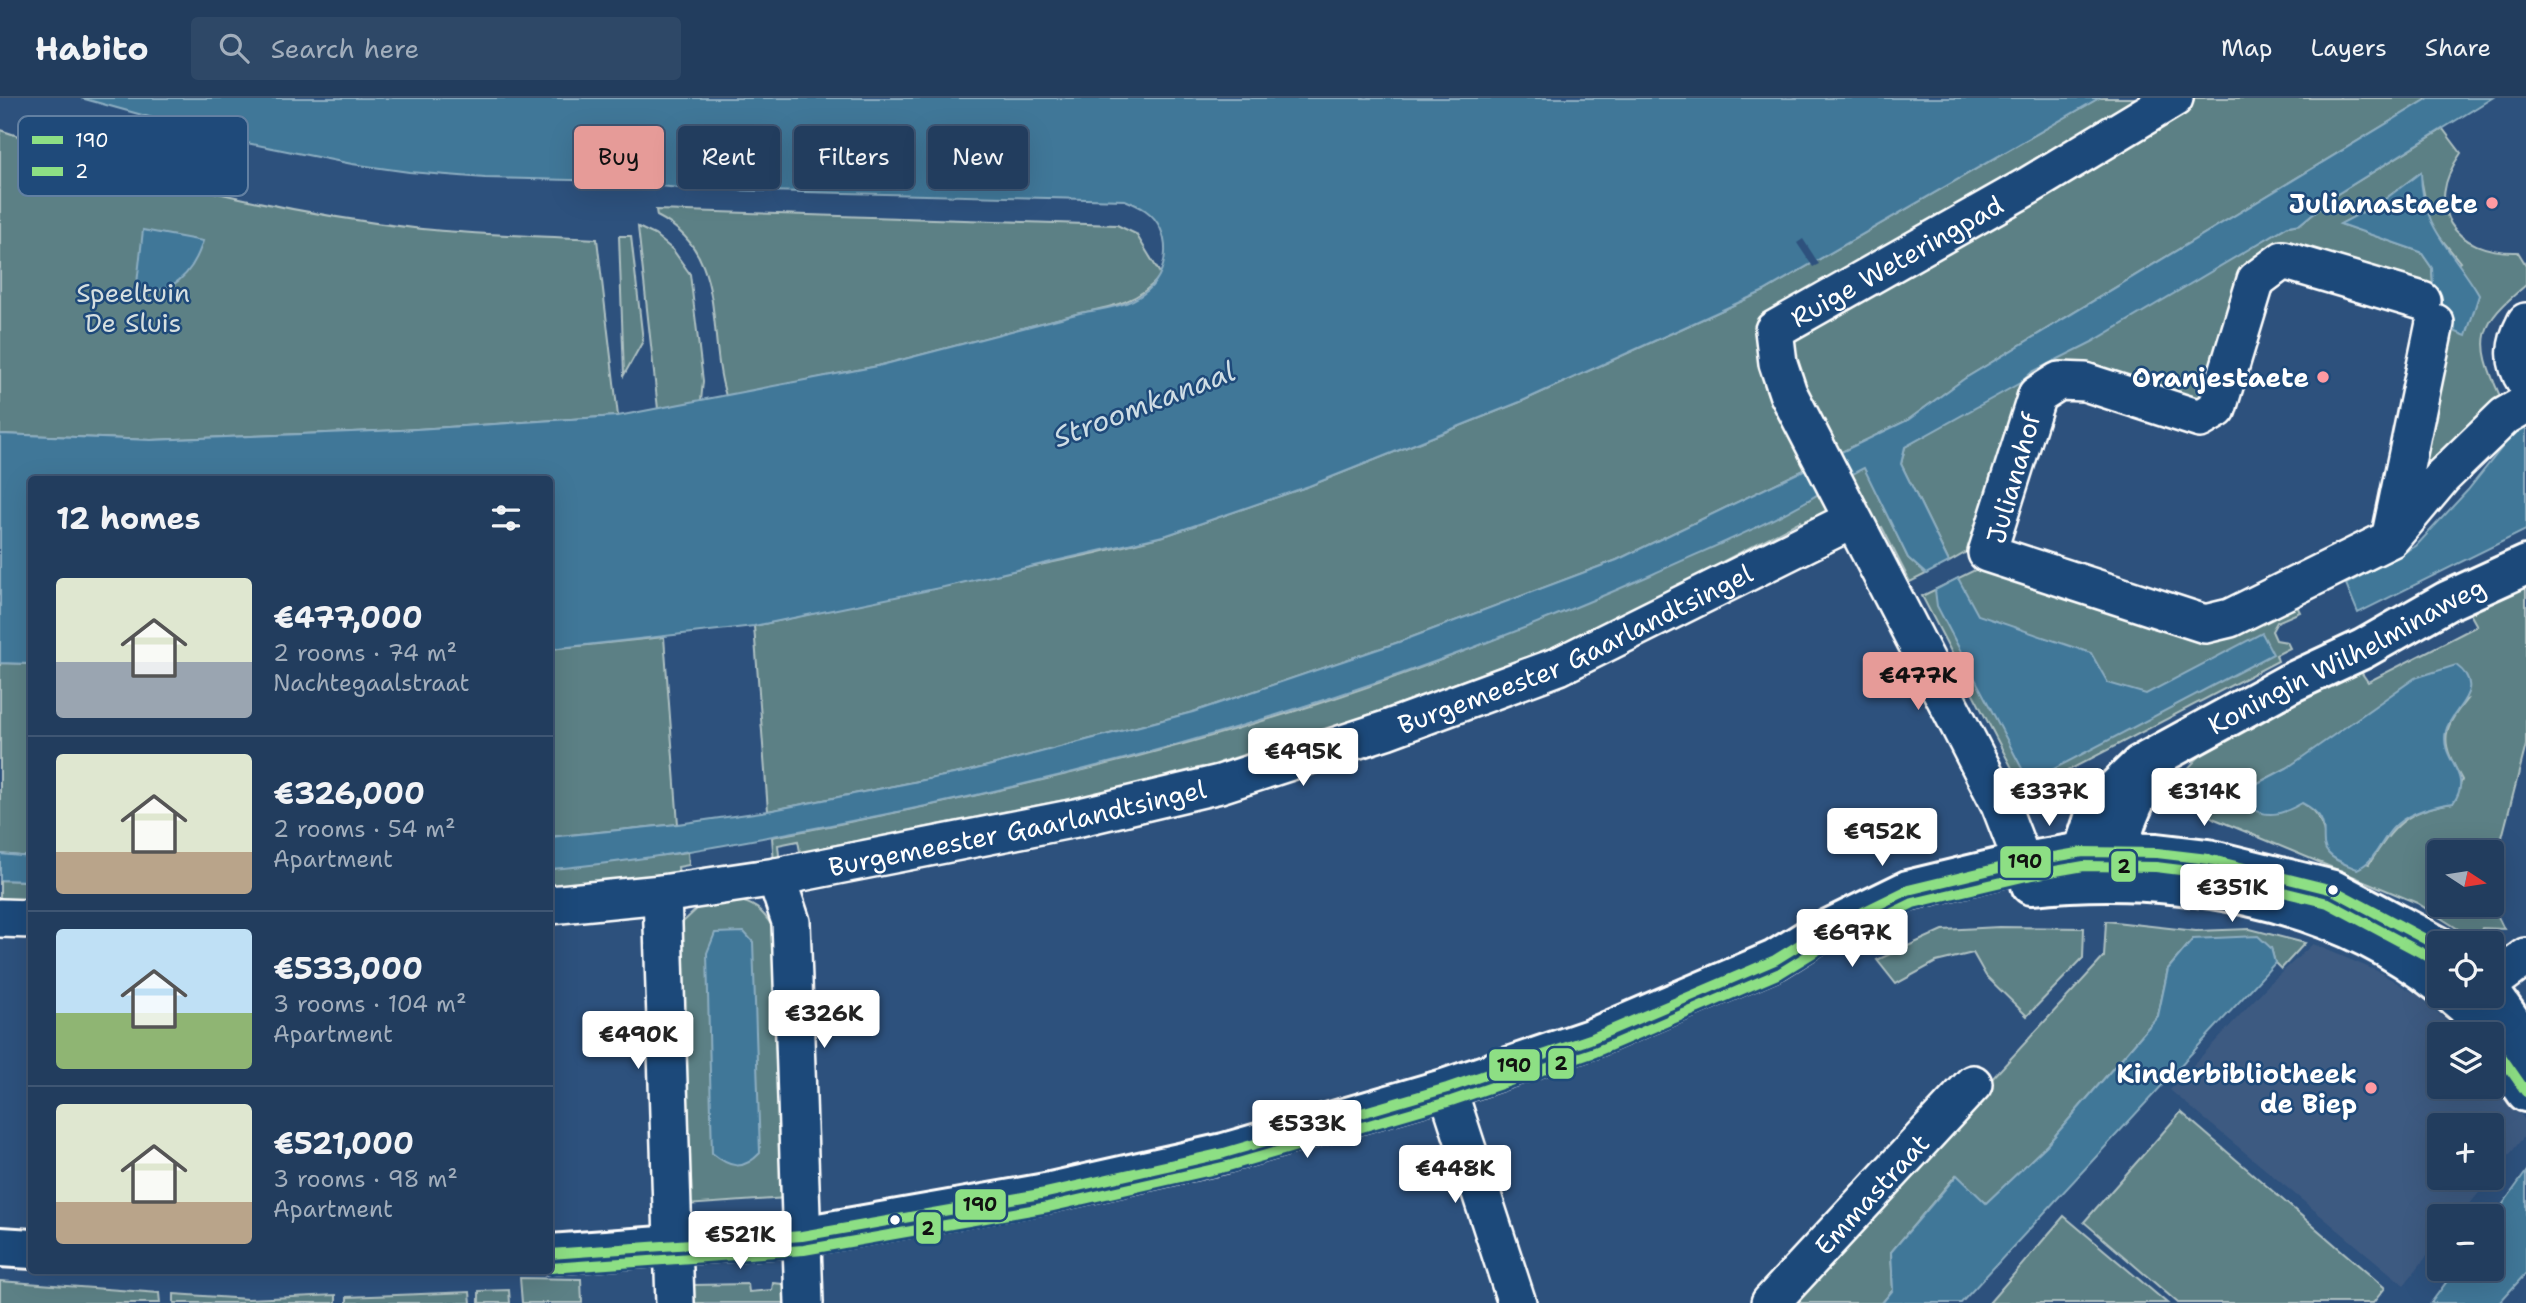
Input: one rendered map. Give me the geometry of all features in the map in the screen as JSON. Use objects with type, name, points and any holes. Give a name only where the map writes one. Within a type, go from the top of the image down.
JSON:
[{"type":"main road","name":"Koningin Wilhelminaweg","points":[[2099,867],[2144,782],[2168,750],[2288,684],[2362,649],[2447,601],[2526,565]]},
{"type":"main road","points":[[553,1254],[802,1236],[1046,1193],[1224,1153],[1447,1088],[1590,1039],[1775,960],[1812,937],[1908,890],[2028,873],[2099,867],[2157,853],[2208,859],[2315,884],[2368,907],[2427,940]]},
{"type":"main road","points":[[2099,867],[2291,907],[2356,931],[2427,972]]},
{"type":"main road","points":[[2483,1008],[2526,1043]]},
{"type":"main road","points":[[2504,1060],[2526,1092]]},
{"type":"main road","points":[[0,1247],[28,1249]]},
{"type":"street","name":"Ruige Weteringpad","points":[[2028,873],[2000,804],[1788,393],[1777,363],[1774,330],[2030,185],[2174,98]]},
{"type":"street","name":"Julianahof","points":[[2390,539],[2428,312],[2283,260],[2256,280],[2217,409],[2200,419],[2085,382],[2059,381],[2037,396],[1987,552],[2206,624],[2230,618],[2390,539],[2442,477],[2505,416],[2526,404]]},
{"type":"street","points":[[2526,322],[2516,344],[2517,368],[2526,382]]},
{"type":"street","name":"Burgemeester Gaarlandtsingel","points":[[553,905],[662,894],[776,877],[1076,818],[1220,784],[1386,730],[1559,666],[1846,508]]},
{"type":"street","points":[[776,877],[791,922],[804,1303]]},
{"type":"street","points":[[662,894],[675,1303]]},
{"type":"street","points":[[0,918],[28,919]]},
{"type":"street","points":[[2504,974],[2526,957]]},
{"type":"street","name":"Emmastraat","points":[[1770,1303],[1973,1084]]},
{"type":"street","points":[[1447,1088],[1517,1303]]},
{"type":"shaded area","points":[[2313,944],[2377,971],[2419,996],[2427,1003],[2427,1008],[2432,1008],[2448,1022],[2427,1022],[2427,1099],[2504,1099],[2504,1091],[2526,1122],[2526,1134],[2504,1161],[2504,1113],[2427,1113],[2427,1190],[2481,1190],[2470,1204],[2427,1204],[2427,1256],[2404,1285],[2170,1090],[2270,983]]},
{"type":"green space","points":[[2099,98],[2429,98],[1964,379],[1908,420],[1617,560],[1399,642],[1193,712],[969,771],[768,811],[754,626],[1096,553],[1167,535],[1309,486],[1520,402],[1764,291]]},
{"type":"green space","points":[[2443,129],[2461,153],[2444,192],[2445,209],[2451,224],[2462,236],[2477,245],[2496,251],[2518,252],[2526,265],[2526,285],[2498,311],[2485,334],[2486,360],[2500,396],[2426,466],[2413,450],[2430,298],[2274,248],[2257,255],[2246,266],[2207,393],[2188,400],[2041,377],[1970,550],[1949,562],[1901,464],[1905,447],[2288,226],[2300,224],[2334,196]],"holes":[[[2420,173],[2430,225],[2460,262],[2433,285],[2432,268],[2421,252],[2341,224],[2380,203]]]},
{"type":"green space","name":"Speeltuin De Sluis","points":[[0,130],[18,136],[18,196],[230,196],[315,213],[422,229],[597,239],[618,416],[401,430],[151,440],[0,434]]},
{"type":"green space","points":[[656,210],[1117,225],[1136,234],[1161,275],[1144,291],[1125,302],[878,366],[726,396],[705,272],[695,250],[680,231],[657,216]]},
{"type":"green space","points":[[638,227],[655,235],[673,250],[690,274],[703,381],[701,401],[658,409]]},
{"type":"green space","points":[[619,236],[631,236],[643,341],[624,375]]},
{"type":"green space","points":[[1864,467],[1908,558],[1926,574],[1910,582],[1882,527],[1874,530],[1841,479]]},
{"type":"green space","points":[[1826,488],[1833,499],[1823,520],[1806,530],[1800,521],[1722,562],[1728,573],[1714,580],[1706,572],[1568,641],[1569,652],[1543,663],[1535,654],[1346,723],[1334,738],[1327,729],[1221,762],[1224,772],[1208,777],[1202,767],[1127,786],[1126,798],[1114,800],[1109,791],[830,846],[829,857],[802,862],[798,841],[778,845],[780,865],[774,863],[772,837],[910,810],[1114,762],[1250,725],[1380,683],[1505,635],[1628,583],[1810,499]]},
{"type":"green space","points":[[1985,565],[2220,639],[2294,600],[2300,612],[2277,622],[2272,631],[2276,640],[2287,642],[2290,648],[2276,655],[2278,661],[2025,793],[1922,596]]},
{"type":"green space","points":[[2526,586],[2526,745],[2501,840],[2427,840],[2427,909],[2215,819],[2186,801],[2187,785],[2179,783],[2191,765],[2233,732],[2288,703],[2361,672],[2368,682],[2477,626],[2468,610]],"holes":[[[2466,700],[2451,721],[2446,739],[2447,748],[2462,780],[2453,803],[2423,810],[2402,822],[2369,864],[2325,846],[2324,831],[2319,820],[2304,804],[2256,784],[2287,768]]]},
{"type":"green space","points":[[664,637],[678,824],[553,837],[553,649]]},
{"type":"green space","points":[[0,663],[28,664],[28,857],[0,854]]},
{"type":"green space","points":[[688,852],[689,865],[678,867],[680,881],[553,888],[553,869]]},
{"type":"green space","points":[[0,880],[28,881],[28,900],[0,899]]},
{"type":"green space","points":[[735,900],[757,908],[772,926],[781,924],[787,1198],[686,1205],[672,923],[682,923],[700,906]]},
{"type":"green space","points":[[2439,917],[2498,917],[2504,929],[2482,928],[2481,931],[2461,931]]},
{"type":"green space","points":[[2106,921],[2196,931],[2250,929],[2305,943],[2281,969],[2275,963],[2271,948],[2193,939],[2168,969],[2158,1016],[2047,1145],[1986,1204],[1956,1175],[1891,1252],[1893,1290],[1882,1303],[1786,1303],[2104,957]]},
{"type":"green space","points":[[1999,927],[2084,928],[2083,958],[2027,1016],[1986,976],[1973,953],[1936,962],[1896,984],[1877,960],[1943,930]]},
{"type":"green space","points":[[2181,1112],[2385,1288],[2373,1303],[2178,1303],[2084,1222]]},
{"type":"green space","points":[[2064,1216],[2167,1303],[1989,1303]]},
{"type":"green space","points":[[520,1278],[581,1279],[582,1303],[522,1303]]},
{"type":"green space","points":[[0,1281],[159,1293],[160,1303],[0,1303]]},
{"type":"green space","points":[[773,1283],[783,1284],[787,1303],[687,1303],[689,1290],[693,1285],[748,1284],[749,1292],[772,1290]]},
{"type":"green space","points":[[509,1290],[510,1303],[479,1303],[479,1291]]},
{"type":"green space","points":[[470,1292],[471,1303],[347,1303],[347,1297]]},
{"type":"green space","points":[[174,1294],[248,1299],[336,1295],[336,1303],[174,1303]]},
{"type":"water","name":"Stroomkanaal","points":[[81,98],[2099,98],[1764,291],[1520,402],[1309,486],[1167,535],[944,587],[754,626],[553,649],[553,476],[28,476],[28,664],[0,663],[0,434],[151,440],[401,430],[618,416],[878,366],[1080,313],[1121,305],[1143,294],[1152,286],[1159,276],[1165,253],[1161,229],[1154,219],[1145,210],[1125,200],[689,189],[780,189],[780,126],[678,126],[678,188],[664,186],[664,126],[574,126],[574,180],[485,178],[352,164],[248,143],[248,116],[146,116]]},
{"type":"water","points":[[2429,98],[2492,98],[2334,196],[2300,224],[2288,226],[2092,342],[2032,372],[2020,383],[1905,447],[1901,464],[1949,562],[1926,574],[1908,558],[1864,468],[1753,529],[1554,616],[1352,691],[1249,724],[1041,780],[936,804],[691,851],[553,869],[553,837],[678,824],[768,811],[969,771],[1193,712],[1399,642],[1617,560],[1908,420],[1964,379]]},
{"type":"water","points":[[2421,172],[2422,192],[2432,224],[2479,295],[2466,336],[2456,332],[2433,285],[2432,268],[2421,252],[2340,224],[2380,203]]},
{"type":"water","points":[[143,230],[203,241],[193,264],[179,280],[161,290],[136,293]]},
{"type":"water","points":[[2526,426],[2526,530],[2358,613],[2346,584],[2416,546],[2468,490],[2515,431]]},
{"type":"water","points":[[1958,578],[1978,615],[2091,653],[2108,683],[2146,694],[2262,633],[2273,654],[2029,782],[1937,606],[1935,590]]},
{"type":"water","points":[[2456,665],[2469,682],[2469,691],[2449,723],[2445,741],[2459,775],[2459,793],[2453,803],[2405,818],[2388,834],[2363,866],[2357,869],[2338,861],[2328,853],[2319,816],[2302,803],[2276,814],[2263,813],[2250,807],[2249,795],[2256,784],[2287,768],[2415,678]]},
{"type":"water","points":[[0,854],[28,857],[28,881],[0,880]]},
{"type":"water","points":[[744,932],[753,942],[760,1153],[748,1163],[736,1165],[725,1162],[712,1153],[707,953],[715,933]]},
{"type":"water","points":[[2258,936],[2271,948],[2275,963],[1961,1303],[1882,1303],[1893,1290],[1891,1252],[1957,1175],[1986,1203],[2047,1145],[2158,1016],[2168,969],[2193,939]]},
{"type":"water","points":[[2526,1172],[2526,1273],[2499,1303],[2431,1303],[2447,1281],[2504,1281],[2503,1204]]},
{"type":"pier","points":[[1803,239],[1819,264],[1813,267],[1797,243]]},
{"type":"transit line","name":"190","points":[[553,1254],[802,1236],[1046,1193],[1224,1153],[1447,1088],[1590,1039],[1775,960],[1812,937],[1908,890],[2024,862],[2083,852],[2157,853],[2208,859],[2333,890],[2427,940]]},
{"type":"transit line","name":"2","points":[[553,1268],[804,1250],[1048,1207],[1228,1166],[1451,1101],[1595,1052],[1780,973],[1819,949],[1913,903],[2027,876],[2084,866],[2156,867],[2205,873],[2328,903],[2427,956]]},
{"type":"transit line","name":"190","points":[[2504,1060],[2526,1092]]},
{"type":"place","name":"Julianastaete","points":[[2492,203]]},
{"type":"place","name":"Oranjestaete","points":[[2323,377]]},
{"type":"place","name":"Kinderbibliotheek de Biep","points":[[2371,1088]]}]
